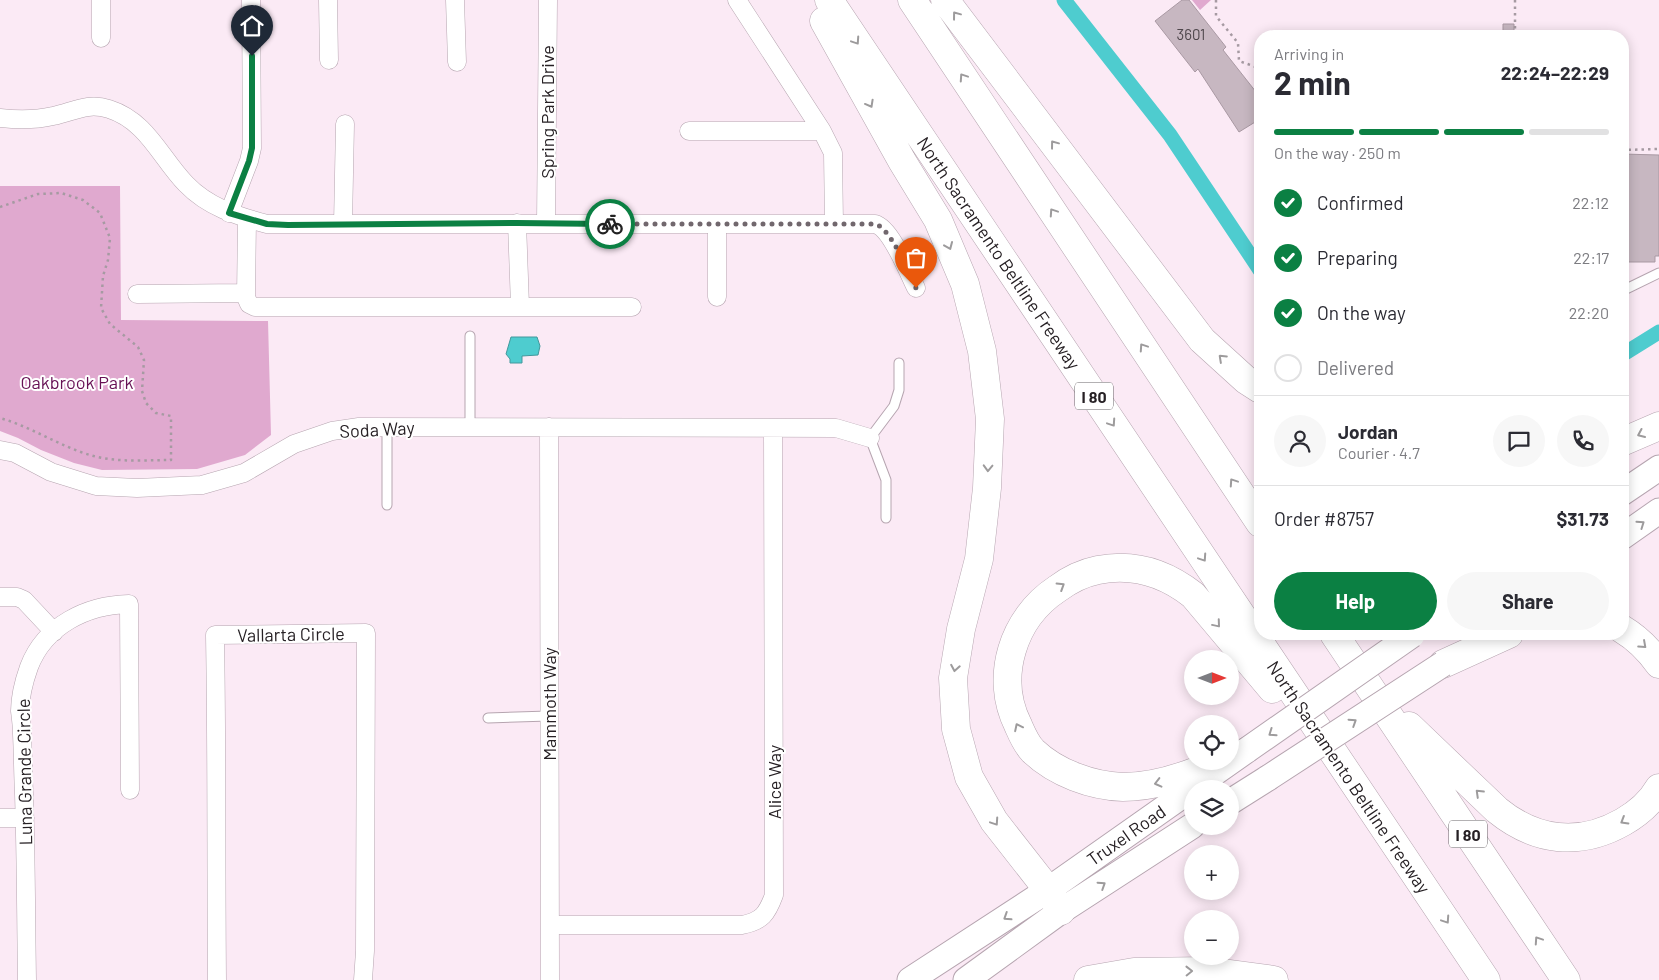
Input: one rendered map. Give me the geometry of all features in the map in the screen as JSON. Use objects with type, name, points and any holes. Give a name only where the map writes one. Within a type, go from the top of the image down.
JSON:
[{"type":"highway","points":[[812,0],[902,161],[938,220],[965,284],[982,350],[990,419],[987,488],[979,560],[962,629],[953,678],[956,729],[970,777],[994,821],[1054,901]]},
{"type":"highway","name":"North Sacramento Beltline Freeway","points":[[829,0],[1254,635]]},
{"type":"highway","points":[[912,0],[1254,514]]},
{"type":"highway","points":[[945,0],[1202,340],[1254,385]]},
{"type":"highway","points":[[1629,439],[1659,426]]},
{"type":"highway","points":[[1200,770],[1149,785],[1107,786],[1083,780],[1060,770],[1033,750],[1024,738],[1014,717],[1008,696],[1008,673],[1011,651],[1016,637],[1023,623],[1037,605],[1065,583],[1087,572],[1109,568],[1132,568],[1154,572],[1181,585],[1193,595],[1360,793]]},
{"type":"highway","points":[[1629,634],[1649,650],[1659,664]]},
{"type":"highway","name":"North Sacramento Beltline Freeway","points":[[1258,640],[1486,980]]},
{"type":"highway","name":"I 80","points":[[1338,640],[1566,980]]},
{"type":"highway","points":[[1443,664],[1496,640]]},
{"type":"highway","points":[[1370,688],[1496,810],[1509,820],[1537,833],[1559,837],[1581,837],[1610,829],[1642,809],[1659,788]]},
{"type":"highway","points":[[1088,980],[1134,972],[1208,971],[1274,980]]},
{"type":"main road","points":[[1629,487],[1659,468]]},
{"type":"main road","points":[[1629,532],[1659,511]]},
{"type":"main road","name":"Truxel Road","points":[[1239,753],[1404,640]]},
{"type":"main road","points":[[1239,796],[1443,664],[1477,640]]},
{"type":"main road","name":"Truxel Road","points":[[966,980],[1054,901],[1218,770]]},
{"type":"main road","name":"Truxel Road","points":[[910,980],[1184,830]]},
{"type":"street","points":[[101,0],[101,38]]},
{"type":"street","points":[[229,213],[249,161],[252,148],[251,0]]},
{"type":"street","points":[[328,0],[329,60]]},
{"type":"street","points":[[455,0],[457,62]]},
{"type":"street","name":"Spring Park Drive","points":[[546,224],[548,0]]},
{"type":"street","points":[[737,0],[822,131],[833,153],[834,224]]},
{"type":"street","points":[[0,118],[35,119],[88,106],[106,108],[123,114],[138,124],[185,184],[196,194],[208,203],[229,213],[267,224],[880,225],[890,236],[916,288]]},
{"type":"street","points":[[343,224],[345,124]]},
{"type":"street","points":[[689,131],[822,131]]},
{"type":"street","points":[[247,219],[246,297],[249,304],[255,307],[632,307]]},
{"type":"street","points":[[517,223],[520,306]]},
{"type":"street","points":[[717,225],[717,298]]},
{"type":"street","points":[[137,294],[246,293]]},
{"type":"street","name":"Soda Way","points":[[0,450],[15,454],[51,472],[96,486],[137,488],[202,485],[244,473],[294,444],[332,431],[360,427],[836,428],[870,438]]},
{"type":"street","name":"Mammoth Way","points":[[549,427],[550,980]]},
{"type":"street","name":"Alice Way","points":[[550,926],[742,926],[756,922],[768,911],[774,895],[773,428]]},
{"type":"street","points":[[0,597],[17,597],[24,600],[54,632]]},
{"type":"street","name":"Luna Grande Circle","points":[[27,980],[20,708],[23,687],[34,656],[54,632],[71,619],[91,610],[112,604],[129,604],[130,790]]},
{"type":"street","name":"Vallarta Circle","points":[[217,980],[215,635],[366,633],[365,951],[363,980]]},
{"type":"street","points":[[0,818],[24,818]]},
{"type":"lane","points":[[1629,288],[1659,273]]},
{"type":"lane","points":[[470,336],[470,427]]},
{"type":"lane","points":[[886,518],[886,480],[870,438],[894,406],[899,390],[899,363]]},
{"type":"lane","points":[[387,427],[387,505]]},
{"type":"lane","points":[[488,718],[550,716]]},
{"type":"path","points":[[1216,0],[1216,16],[1238,43],[1239,61],[1254,66]]},
{"type":"path","points":[[1515,0],[1515,30]]},
{"type":"path","points":[[1629,150],[1659,150]]},
{"type":"path","points":[[0,207],[38,194],[61,193],[82,200],[100,214],[110,238],[108,260],[103,276],[101,308],[110,324],[138,346],[144,360],[142,391],[146,403],[156,413],[172,416],[172,460],[114,460],[92,456],[29,428],[0,418]]},
{"type":"green space","points":[[1192,0],[1211,0],[1200,10]]},
{"type":"green space","name":"Oakbrook Park","points":[[0,186],[120,186],[121,320],[268,321],[271,435],[245,455],[197,469],[102,470],[74,463],[0,431]]},
{"type":"water","points":[[511,337],[537,337],[540,346],[538,355],[522,356],[522,363],[510,363],[510,359],[506,354]]},
{"type":"building","points":[[1182,0],[1189,0],[1226,47],[1223,50],[1254,89],[1254,123],[1239,132],[1198,69],[1195,72],[1155,21]]},
{"type":"building","points":[[1503,24],[1514,24],[1514,30],[1503,30]]},
{"type":"building","points":[[1629,154],[1659,155],[1659,256],[1655,256],[1655,262],[1629,262]]},
{"type":"waterway","points":[[1064,0],[1170,135],[1254,261]]},
{"type":"waterway","points":[[1629,351],[1659,332]]},
{"type":"way so far","points":[[610,224],[880,225],[890,236],[916,288]]},
{"type":"route","points":[[252,56],[252,148],[249,161],[229,213],[267,224],[288,225],[610,224]]}]
